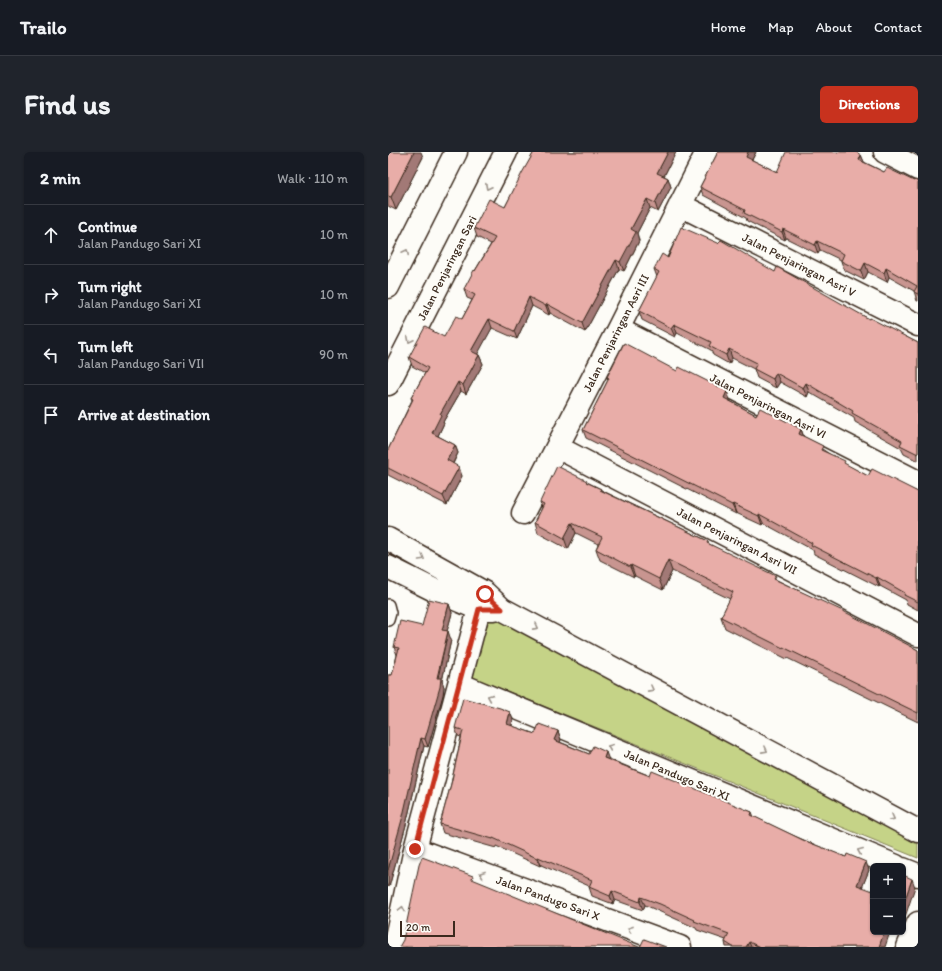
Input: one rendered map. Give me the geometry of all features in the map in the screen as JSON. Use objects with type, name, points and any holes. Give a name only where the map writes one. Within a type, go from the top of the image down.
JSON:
[{"type":"street","points":[[388,287],[456,152]]},
{"type":"street","name":"Jalan Penjaringan Sari","points":[[388,384],[506,152]]},
{"type":"street","name":"Jalan Penjaringan Asri III","points":[[523,513],[707,152]]},
{"type":"street","points":[[885,152],[918,169]]},
{"type":"street","name":"Jalan Penjaringan Asri V","points":[[680,205],[918,325]]},
{"type":"street","name":"Jalan Penjaringan Asri VI","points":[[618,329],[918,482]]},
{"type":"street","name":"Jalan Penjaringan Asri VII","points":[[557,447],[918,635]]},
{"type":"street","points":[[388,539],[482,601]]},
{"type":"street","points":[[388,566],[434,590],[482,601],[502,609],[918,831]]},
{"type":"street","points":[[394,947],[415,849],[482,601]]},
{"type":"street","name":"Jalan Pandugo Sari XI","points":[[459,684],[889,863]]},
{"type":"street","name":"Jalan Pandugo Sari X","points":[[415,849],[680,947]]},
{"type":"street","points":[[906,870],[918,875]]},
{"type":"street","points":[[908,947],[918,923]]},
{"type":"lane","points":[[388,605],[390,613],[388,620]]},
{"type":"green space","points":[[492,613],[918,834],[918,858],[467,675]]},
{"type":"building","points":[[388,152],[414,152],[391,197],[388,196]]},
{"type":"building","points":[[534,152],[668,152],[657,173],[668,178],[655,203],[647,199],[631,229],[636,232],[620,262],[616,260],[582,323],[547,304],[546,306],[529,297],[514,331],[489,319],[471,351],[479,355],[463,385],[458,382],[440,414],[441,415],[432,433],[455,445],[447,460],[459,467],[443,496],[388,468],[388,450],[413,399],[411,398],[428,368],[409,357],[425,327],[444,337],[456,316],[462,319],[475,295],[464,289],[474,270],[475,271],[495,238],[474,228],[489,199],[505,207]]},
{"type":"building","points":[[718,152],[748,152],[746,157],[777,172],[786,152],[856,152],[861,155],[859,160],[884,172],[887,168],[918,182],[918,294],[914,292],[917,286],[886,268],[884,273],[865,263],[861,271],[841,261],[844,254],[817,241],[815,245],[783,229],[782,232],[744,213],[745,210],[700,187]]},
{"type":"building","points":[[681,227],[718,243],[721,240],[775,272],[777,267],[869,319],[870,318],[918,343],[918,454],[900,445],[902,441],[852,413],[853,411],[806,383],[803,388],[776,373],[773,379],[754,369],[757,363],[729,349],[726,355],[709,346],[711,342],[674,324],[671,328],[639,311],[659,272],[654,269],[662,254],[668,258]]},
{"type":"building","points":[[624,343],[677,371],[679,367],[727,391],[724,398],[756,415],[760,408],[801,429],[799,434],[823,446],[821,450],[845,461],[844,463],[868,476],[872,469],[918,492],[918,602],[904,595],[905,593],[877,577],[876,578],[811,545],[812,543],[759,514],[759,516],[733,504],[732,505],[583,430],[609,378],[607,377]]},
{"type":"building","points":[[557,466],[587,481],[586,482],[601,489],[600,490],[708,541],[707,543],[776,576],[774,579],[845,612],[918,650],[918,713],[721,617],[733,592],[668,560],[659,579],[631,565],[630,567],[596,549],[602,537],[572,523],[564,538],[535,522],[544,504],[540,502]]},
{"type":"building","points":[[429,599],[449,604],[442,630],[448,631],[437,678],[441,678],[440,687],[425,739],[421,738],[403,816],[388,870],[388,675],[392,675],[399,648],[394,647],[400,621],[422,626]]},
{"type":"building","points":[[463,698],[500,708],[510,712],[507,724],[535,734],[539,724],[558,731],[554,740],[589,754],[593,746],[606,752],[604,758],[650,776],[652,771],[752,812],[751,815],[803,840],[846,857],[847,854],[866,862],[857,885],[870,890],[870,935],[883,935],[879,947],[760,947],[749,942],[746,947],[733,947],[725,942],[729,934],[694,921],[695,920],[660,904],[641,897],[640,902],[612,891],[610,896],[589,887],[592,880],[538,857],[537,858],[493,838],[440,824],[463,730],[455,728]]},
{"type":"building","points":[[422,857],[473,876],[472,879],[639,947],[399,947],[403,940]]},
{"type":"building","points":[[906,876],[912,879],[906,896]]},
{"type":"building","points":[[644,939],[666,947],[640,947]]},
{"type":"route","points":[[415,849],[479,609],[502,609],[485,594]]}]
